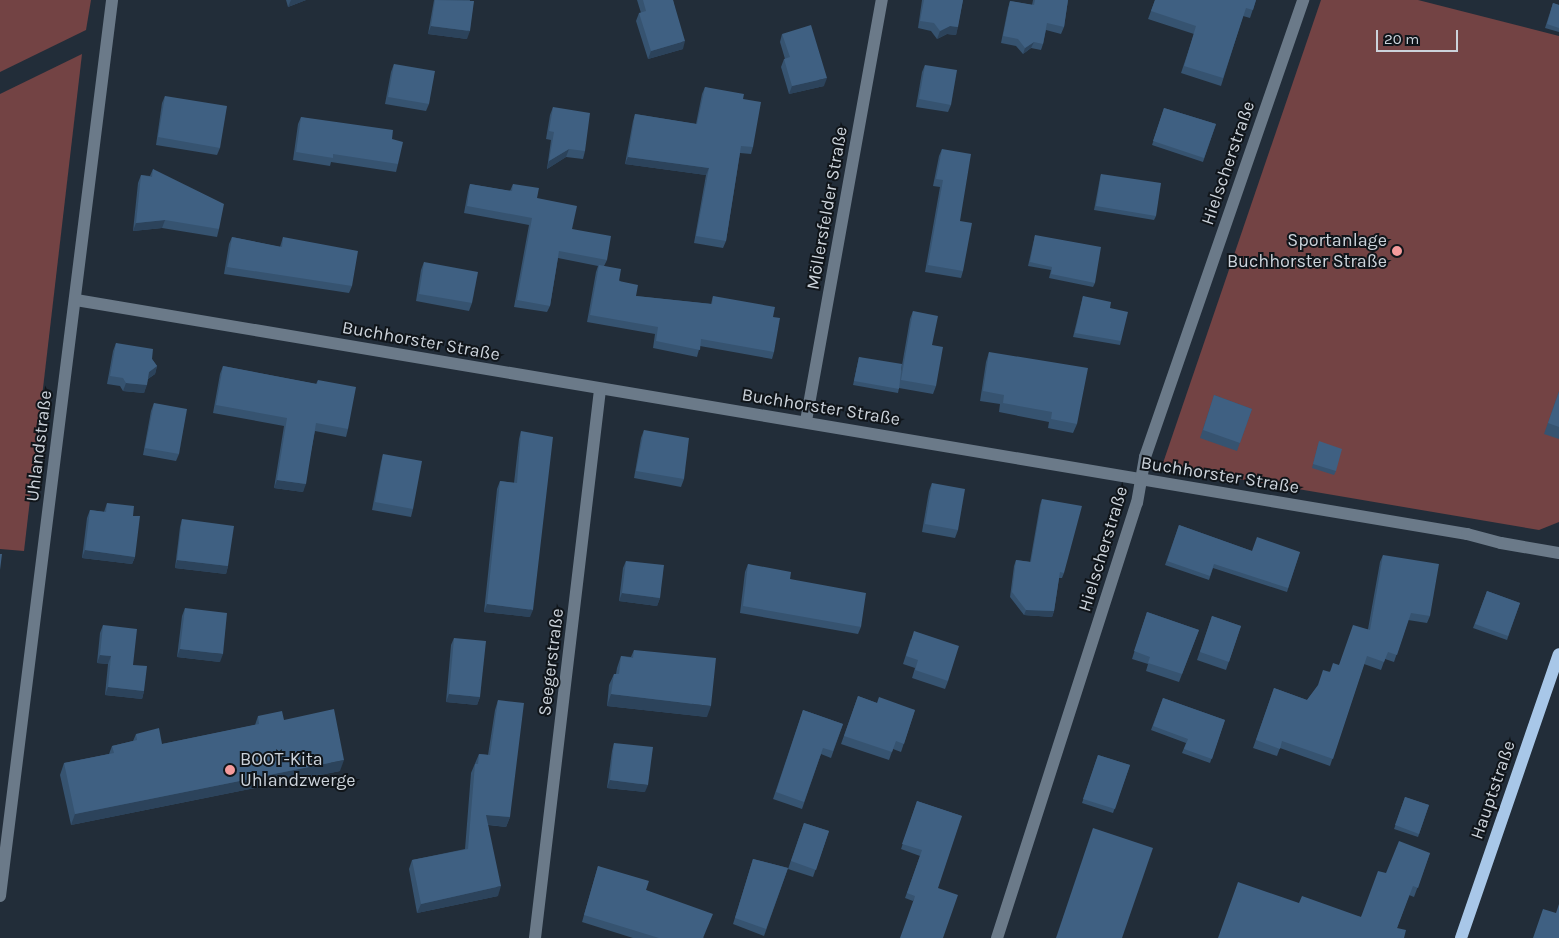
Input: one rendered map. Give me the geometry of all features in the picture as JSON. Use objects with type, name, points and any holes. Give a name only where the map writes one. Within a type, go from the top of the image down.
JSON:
[{"type":"main road","name":"Hauptstraße","points":[[1461,938],[1559,654]]},
{"type":"street","name":"Uhlandstraße","points":[[0,896],[112,0]]},
{"type":"street","name":"Möllersfelder Straße","points":[[806,421],[882,0]]},
{"type":"street","name":"Hielscherstraße","points":[[997,938],[1137,503],[1148,448],[1303,0]]},
{"type":"street","name":"Buchhorster Straße","points":[[76,300],[600,390],[806,421],[1141,480],[1467,534],[1501,543],[1559,553]]},
{"type":"street","name":"Seegerstraße","points":[[535,938],[600,390]]},
{"type":"shaded area","points":[[0,0],[91,0],[86,30],[0,72]]},
{"type":"shaded area","name":"Sportanlage Buchhorster Straße","points":[[1321,0],[1418,0],[1559,36],[1559,522],[1539,530],[1162,466]]},
{"type":"shaded area","points":[[82,54],[24,551],[0,549],[0,94]]},
{"type":"building","points":[[435,0],[474,1],[470,31],[431,26]]},
{"type":"building","points":[[643,0],[673,0],[685,41],[651,51],[639,13],[646,11]]},
{"type":"building","points":[[924,0],[963,0],[958,27],[950,26],[940,31],[934,23],[920,21]]},
{"type":"building","points":[[1035,0],[1068,0],[1064,27],[1047,23],[1043,44],[1034,42],[1025,48],[1018,39],[1003,36],[1010,1],[1034,5]]},
{"type":"building","points":[[1155,0],[1256,0],[1253,10],[1246,8],[1223,78],[1184,66],[1196,26],[1151,11]]},
{"type":"building","points":[[1553,3],[1559,5],[1559,28],[1547,24]]},
{"type":"building","points":[[811,25],[827,78],[792,86],[784,59],[790,57],[782,34]]},
{"type":"building","points":[[394,64],[435,71],[429,104],[388,97]]},
{"type":"building","points":[[925,65],[957,70],[951,105],[919,99]]},
{"type":"building","points":[[705,87],[744,94],[743,99],[761,102],[753,147],[741,146],[726,241],[696,236],[709,168],[628,157],[635,114],[697,124]]},
{"type":"building","points":[[165,96],[227,106],[220,148],[158,137]]},
{"type":"building","points":[[553,107],[590,113],[585,151],[569,149],[549,161],[554,132],[549,131]]},
{"type":"building","points":[[1164,108],[1216,124],[1204,158],[1153,141]]},
{"type":"building","points":[[301,117],[393,130],[392,139],[403,142],[398,164],[333,154],[333,158],[296,152]]},
{"type":"building","points":[[942,149],[971,154],[960,221],[972,223],[963,271],[928,265],[943,180],[936,179]]},
{"type":"building","points":[[153,169],[224,204],[219,229],[165,220],[136,223],[141,175],[152,177]]},
{"type":"building","points":[[1101,174],[1161,183],[1156,216],[1096,206]]},
{"type":"building","points":[[470,184],[512,191],[513,184],[539,188],[537,198],[577,206],[572,229],[611,236],[607,260],[559,251],[550,306],[517,300],[532,218],[467,206]]},
{"type":"building","points":[[1035,235],[1101,247],[1095,283],[1051,274],[1052,267],[1030,262]]},
{"type":"building","points":[[232,237],[282,247],[283,237],[358,251],[352,286],[227,267]]},
{"type":"building","points":[[424,262],[478,272],[472,303],[419,294]]},
{"type":"building","points":[[599,265],[621,269],[619,281],[638,285],[636,296],[712,304],[713,296],[775,307],[773,317],[780,318],[774,352],[701,339],[700,350],[656,341],[658,327],[590,315]]},
{"type":"building","points":[[1083,296],[1111,302],[1110,308],[1128,312],[1121,341],[1075,333]]},
{"type":"building","points":[[913,311],[938,316],[932,345],[943,347],[936,386],[901,380]]},
{"type":"building","points":[[116,343],[153,349],[152,359],[157,366],[149,372],[147,385],[126,383],[123,378],[110,376]]},
{"type":"building","points":[[989,352],[1088,368],[1077,424],[1051,419],[1052,412],[1003,403],[1004,395],[983,391]]},
{"type":"building","points":[[859,357],[902,364],[899,389],[854,381]]},
{"type":"building","points":[[223,366],[317,384],[318,380],[356,387],[348,429],[316,423],[306,484],[277,480],[287,418],[216,405]]},
{"type":"building","points":[[1559,392],[1559,427],[1548,423]]},
{"type":"building","points":[[1214,395],[1252,409],[1240,443],[1203,430]]},
{"type":"building","points":[[154,403],[187,409],[179,454],[145,448]]},
{"type":"building","points":[[644,430],[689,438],[684,479],[636,471]]},
{"type":"building","points":[[521,431],[553,437],[533,610],[487,604],[500,481],[517,483]]},
{"type":"building","points":[[1319,441],[1342,449],[1336,471],[1313,464]]},
{"type":"building","points":[[383,454],[422,461],[413,509],[375,502]]},
{"type":"building","points":[[932,483],[965,489],[958,530],[925,524]]},
{"type":"building","points":[[1042,499],[1082,506],[1064,573],[1060,572],[1054,611],[1026,610],[1012,592],[1016,560],[1031,562]]},
{"type":"building","points":[[107,503],[134,506],[133,516],[140,516],[135,557],[85,550],[90,510],[106,512]]},
{"type":"building","points":[[182,519],[234,526],[228,566],[177,560]]},
{"type":"building","points":[[1179,525],[1252,551],[1257,537],[1300,552],[1288,588],[1214,564],[1210,576],[1167,561]]},
{"type":"building","points":[[0,554],[2,554],[0,570]]},
{"type":"building","points":[[1383,555],[1439,564],[1430,616],[1411,613],[1397,655],[1388,652],[1384,662],[1367,656],[1333,759],[1282,741],[1280,749],[1256,740],[1274,688],[1307,700],[1318,685],[1323,670],[1330,672],[1333,663],[1339,665],[1353,625],[1370,630]]},
{"type":"building","points":[[626,561],[664,565],[660,598],[622,593]]},
{"type":"building","points":[[748,564],[791,572],[790,579],[866,593],[861,627],[743,606]]},
{"type":"building","points":[[1487,591],[1520,603],[1508,636],[1475,624]]},
{"type":"building","points":[[185,608],[227,613],[223,654],[180,649]]},
{"type":"building","points":[[1147,612],[1199,630],[1182,674],[1148,663],[1150,657],[1134,651]]},
{"type":"building","points":[[1212,616],[1241,626],[1229,662],[1200,652]]},
{"type":"building","points":[[103,625],[137,629],[133,665],[147,666],[144,691],[108,687],[111,656],[100,655]]},
{"type":"building","points":[[914,631],[959,646],[948,681],[915,670],[918,660],[906,656]]},
{"type":"building","points":[[454,638],[486,641],[480,697],[449,694]]},
{"type":"building","points":[[634,650],[716,658],[711,706],[611,694],[614,674],[619,674],[621,656],[633,658]]},
{"type":"building","points":[[858,696],[877,703],[879,697],[915,710],[904,744],[896,741],[892,752],[844,736]]},
{"type":"building","points":[[1163,698],[1225,720],[1212,759],[1184,749],[1188,739],[1153,726]]},
{"type":"building","points":[[498,700],[524,703],[510,817],[486,815],[501,886],[421,904],[412,860],[468,849],[475,764],[478,764],[479,754],[490,755]]},
{"type":"building","points":[[334,709],[344,760],[75,814],[64,763],[114,753],[112,746],[137,740],[136,734],[159,728],[162,744],[259,724],[258,716],[282,711],[284,720]]},
{"type":"building","points":[[803,710],[843,724],[833,751],[823,748],[804,802],[776,792]]},
{"type":"building","points":[[614,743],[653,747],[648,785],[610,780]]},
{"type":"building","points":[[1098,755],[1130,765],[1115,809],[1083,799]]},
{"type":"building","points":[[1405,797],[1429,805],[1419,834],[1395,825]]},
{"type":"building","points":[[917,801],[962,816],[938,888],[958,895],[943,938],[900,938],[915,896],[907,893],[922,850],[902,844]]},
{"type":"building","points":[[804,823],[829,831],[816,870],[791,861]]},
{"type":"building","points":[[1093,828],[1153,848],[1122,938],[1056,938]]},
{"type":"building","points":[[1399,841],[1430,853],[1418,888],[1413,886],[1397,928],[1406,930],[1404,938],[1218,938],[1238,882],[1299,903],[1302,896],[1361,917],[1378,871],[1386,873]]},
{"type":"building","points":[[753,859],[788,868],[766,929],[735,918]]},
{"type":"building","points":[[598,866],[649,881],[646,890],[713,914],[703,938],[659,938],[584,915]]},
{"type":"building","points":[[1559,904],[1559,938],[1533,938],[1543,909],[1556,913]]},
{"type":"place","name":"Sportanlage Buchhorster Straße","points":[[1397,251]]},
{"type":"place","name":"BOOT-Kita Uhlandzwerge","points":[[230,770]]}]
